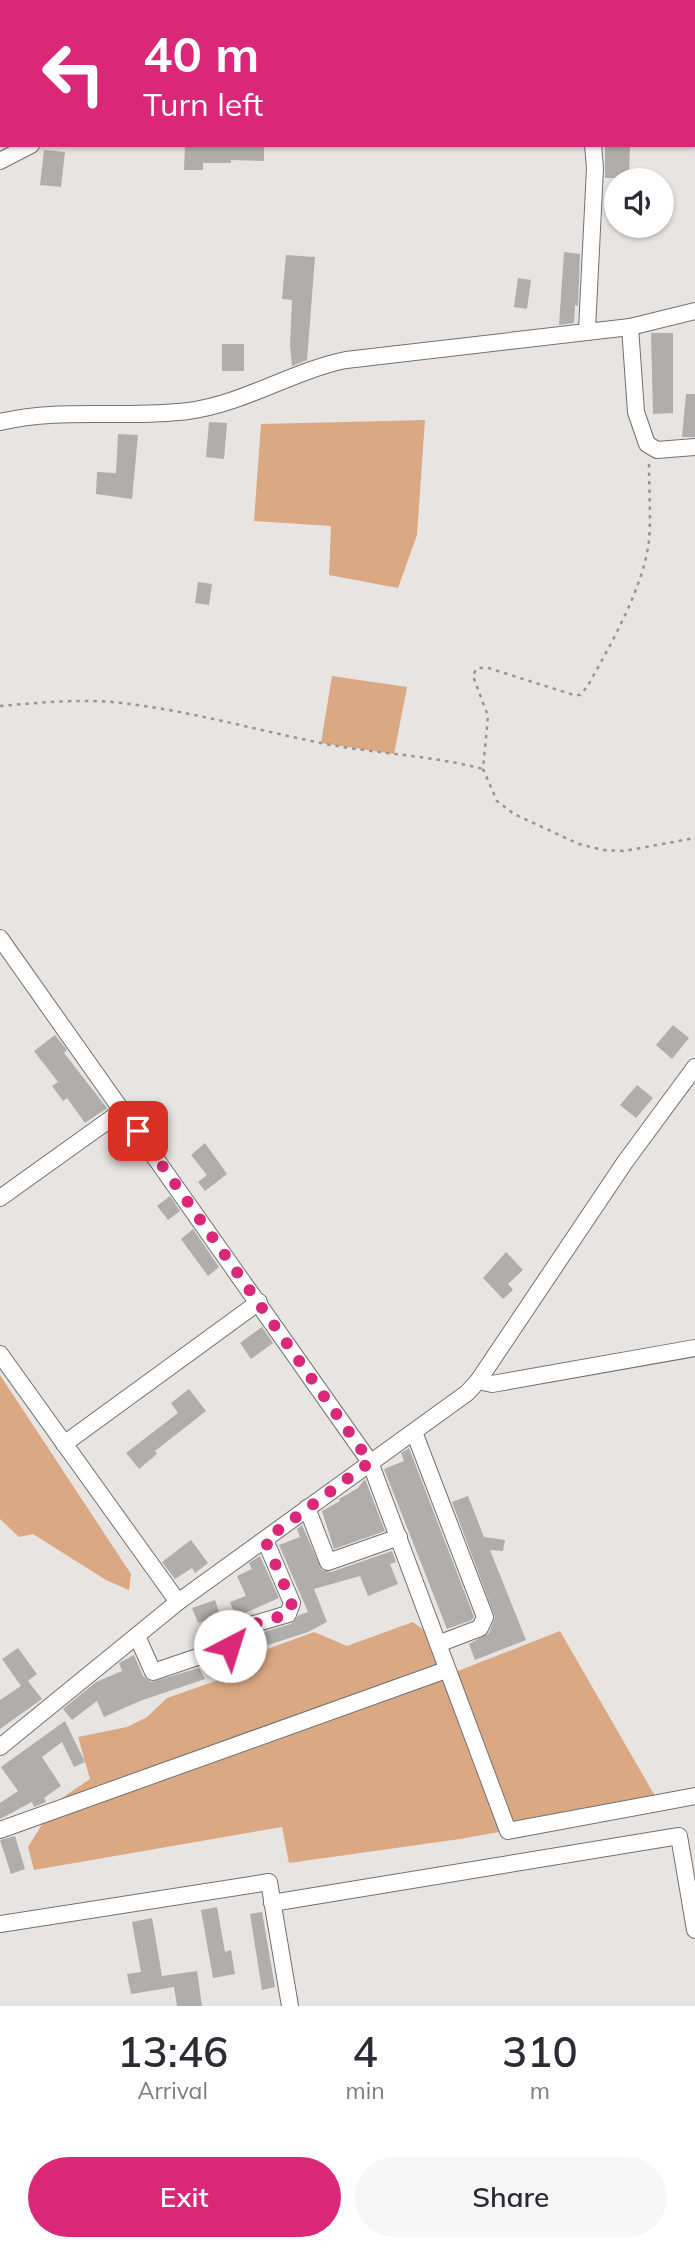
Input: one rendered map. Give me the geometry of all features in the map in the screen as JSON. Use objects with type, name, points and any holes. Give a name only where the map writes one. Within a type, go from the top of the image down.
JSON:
[{"type":"street","points":[[0,161],[27,147]]},
{"type":"street","points":[[587,330],[593,147]]},
{"type":"street","points":[[0,422],[42,414],[134,416],[191,411],[334,362],[629,327],[695,311]]},
{"type":"street","points":[[629,327],[636,412],[647,444],[657,450],[695,447]]},
{"type":"street","points":[[0,938],[370,1462],[508,1831],[695,1796]]},
{"type":"street","points":[[0,1747],[178,1602],[467,1394],[625,1162],[695,1067]]},
{"type":"street","points":[[0,1198],[123,1110]]},
{"type":"street","points":[[64,1444],[259,1302]]},
{"type":"street","points":[[478,1381],[492,1384],[695,1348]]},
{"type":"street","points":[[0,1354],[178,1602]]},
{"type":"street","points":[[414,1432],[485,1617],[480,1628],[438,1644]]},
{"type":"street","points":[[307,1508],[328,1562],[399,1537]]},
{"type":"street","points":[[137,1636],[153,1672],[230,1646],[227,1632],[288,1614],[292,1603],[265,1540]]},
{"type":"street","points":[[0,1830],[446,1670]]},
{"type":"street","points":[[272,1903],[679,1836],[695,1930]]},
{"type":"street","points":[[0,1924],[269,1882],[290,2006]]},
{"type":"path","points":[[647,444],[649,542],[628,606],[600,664],[580,695],[485,667],[476,669],[472,676],[489,724],[483,769],[497,801],[514,814],[579,845],[624,851],[695,838]]},
{"type":"path","points":[[0,706],[113,702],[177,711],[345,747],[483,769]]},
{"type":"shaded area","points":[[425,420],[417,535],[398,588],[329,575],[331,526],[254,521],[261,424]]},
{"type":"shaded area","points":[[332,676],[407,687],[394,754],[321,743]]},
{"type":"shaded area","points":[[0,1375],[131,1574],[129,1590],[106,1580],[33,1534],[19,1537],[0,1519]]},
{"type":"shaded area","points":[[413,1622],[426,1632],[458,1671],[560,1631],[659,1803],[460,1839],[289,1863],[282,1827],[34,1870],[28,1847],[56,1802],[90,1779],[78,1737],[127,1727],[147,1717],[167,1698],[233,1675],[251,1655],[314,1632],[347,1646]]},
{"type":"building","points":[[185,147],[264,147],[264,161],[203,163],[203,170],[184,170]]},
{"type":"building","points":[[605,147],[630,147],[629,168],[605,168]]},
{"type":"building","points":[[44,150],[65,152],[61,187],[40,185]]},
{"type":"building","points":[[564,252],[580,254],[578,306],[575,305],[574,323],[559,325]]},
{"type":"building","points":[[286,255],[315,257],[307,360],[292,366],[292,300],[282,299]]},
{"type":"building","points":[[518,278],[531,280],[527,309],[514,307]]},
{"type":"building","points":[[651,333],[673,333],[673,413],[653,414]]},
{"type":"building","points":[[222,344],[244,344],[244,371],[222,371]]},
{"type":"building","points":[[686,394],[695,394],[695,437],[682,437]]},
{"type":"building","points":[[209,422],[227,423],[224,459],[206,457]]},
{"type":"building","points":[[118,434],[138,435],[132,499],[96,494],[97,472],[116,473]]},
{"type":"building","points":[[198,582],[212,584],[209,605],[195,603]]},
{"type":"building","points":[[673,1025],[689,1038],[672,1059],[656,1045]]},
{"type":"building","points":[[55,1035],[67,1050],[64,1053],[107,1108],[85,1123],[67,1098],[63,1101],[52,1086],[58,1082],[34,1051]]},
{"type":"building","points":[[637,1085],[653,1098],[636,1118],[620,1105]]},
{"type":"building","points":[[123,1130],[137,1150],[123,1161],[109,1140]]},
{"type":"building","points":[[205,1143],[227,1174],[205,1191],[198,1182],[207,1175],[191,1155]]},
{"type":"building","points":[[170,1196],[180,1211],[168,1220],[157,1206]]},
{"type":"building","points":[[193,1229],[219,1267],[208,1276],[181,1239]]},
{"type":"building","points":[[506,1252],[523,1270],[508,1284],[513,1290],[503,1299],[483,1278]]},
{"type":"building","points":[[262,1327],[273,1343],[251,1359],[240,1343]]},
{"type":"building","points":[[189,1389],[206,1411],[155,1451],[157,1454],[139,1469],[126,1453],[178,1413],[171,1403]]},
{"type":"building","points":[[409,1448],[474,1617],[447,1629],[384,1469],[404,1461],[401,1453]]},
{"type":"building","points":[[365,1479],[385,1531],[334,1549],[322,1511],[358,1488]]},
{"type":"building","points":[[468,1496],[484,1537],[505,1540],[503,1551],[490,1550],[526,1640],[475,1660],[469,1644],[489,1633],[495,1617],[452,1502]]},
{"type":"building","points":[[302,1525],[322,1570],[331,1572],[392,1551],[396,1562],[390,1564],[398,1584],[368,1596],[360,1576],[314,1589],[327,1622],[308,1632],[249,1651],[244,1638],[291,1624],[299,1615],[308,1612],[279,1545],[300,1537],[297,1529]]},
{"type":"building","points":[[191,1540],[208,1563],[195,1573],[192,1568],[175,1579],[162,1562]]},
{"type":"building","points":[[260,1556],[279,1598],[236,1617],[230,1602],[246,1596],[237,1576],[252,1569],[249,1563]]},
{"type":"building","points":[[215,1600],[220,1615],[198,1623],[192,1608]]},
{"type":"building","points":[[18,1648],[37,1674],[24,1684],[28,1681],[42,1699],[0,1729],[0,1700],[21,1686],[2,1659]]},
{"type":"building","points":[[242,1648],[249,1666],[218,1675],[213,1663],[234,1656]]},
{"type":"building","points":[[134,1655],[143,1676],[151,1682],[199,1668],[205,1679],[140,1701],[104,1717],[97,1701],[72,1720],[63,1709],[96,1682],[122,1671],[119,1663]]},
{"type":"building","points":[[65,1721],[85,1762],[74,1767],[62,1742],[42,1757],[61,1786],[44,1798],[46,1802],[34,1807],[32,1802],[0,1819],[0,1803],[18,1791],[1,1767]]},
{"type":"building","points":[[15,1836],[25,1869],[11,1874],[0,1840]]},
{"type":"building","points":[[217,1907],[225,1952],[231,1950],[235,1974],[213,1978],[201,1910]]},
{"type":"building","points":[[262,1912],[275,1987],[262,1990],[250,1914]]},
{"type":"building","points":[[152,1918],[162,1976],[197,1971],[202,2006],[177,2006],[174,1987],[131,1994],[127,1974],[141,1972],[132,1922]]},
{"type":"route","points":[[138,1131],[370,1462],[265,1540],[292,1603],[288,1614],[227,1632],[230,1646]]}]
